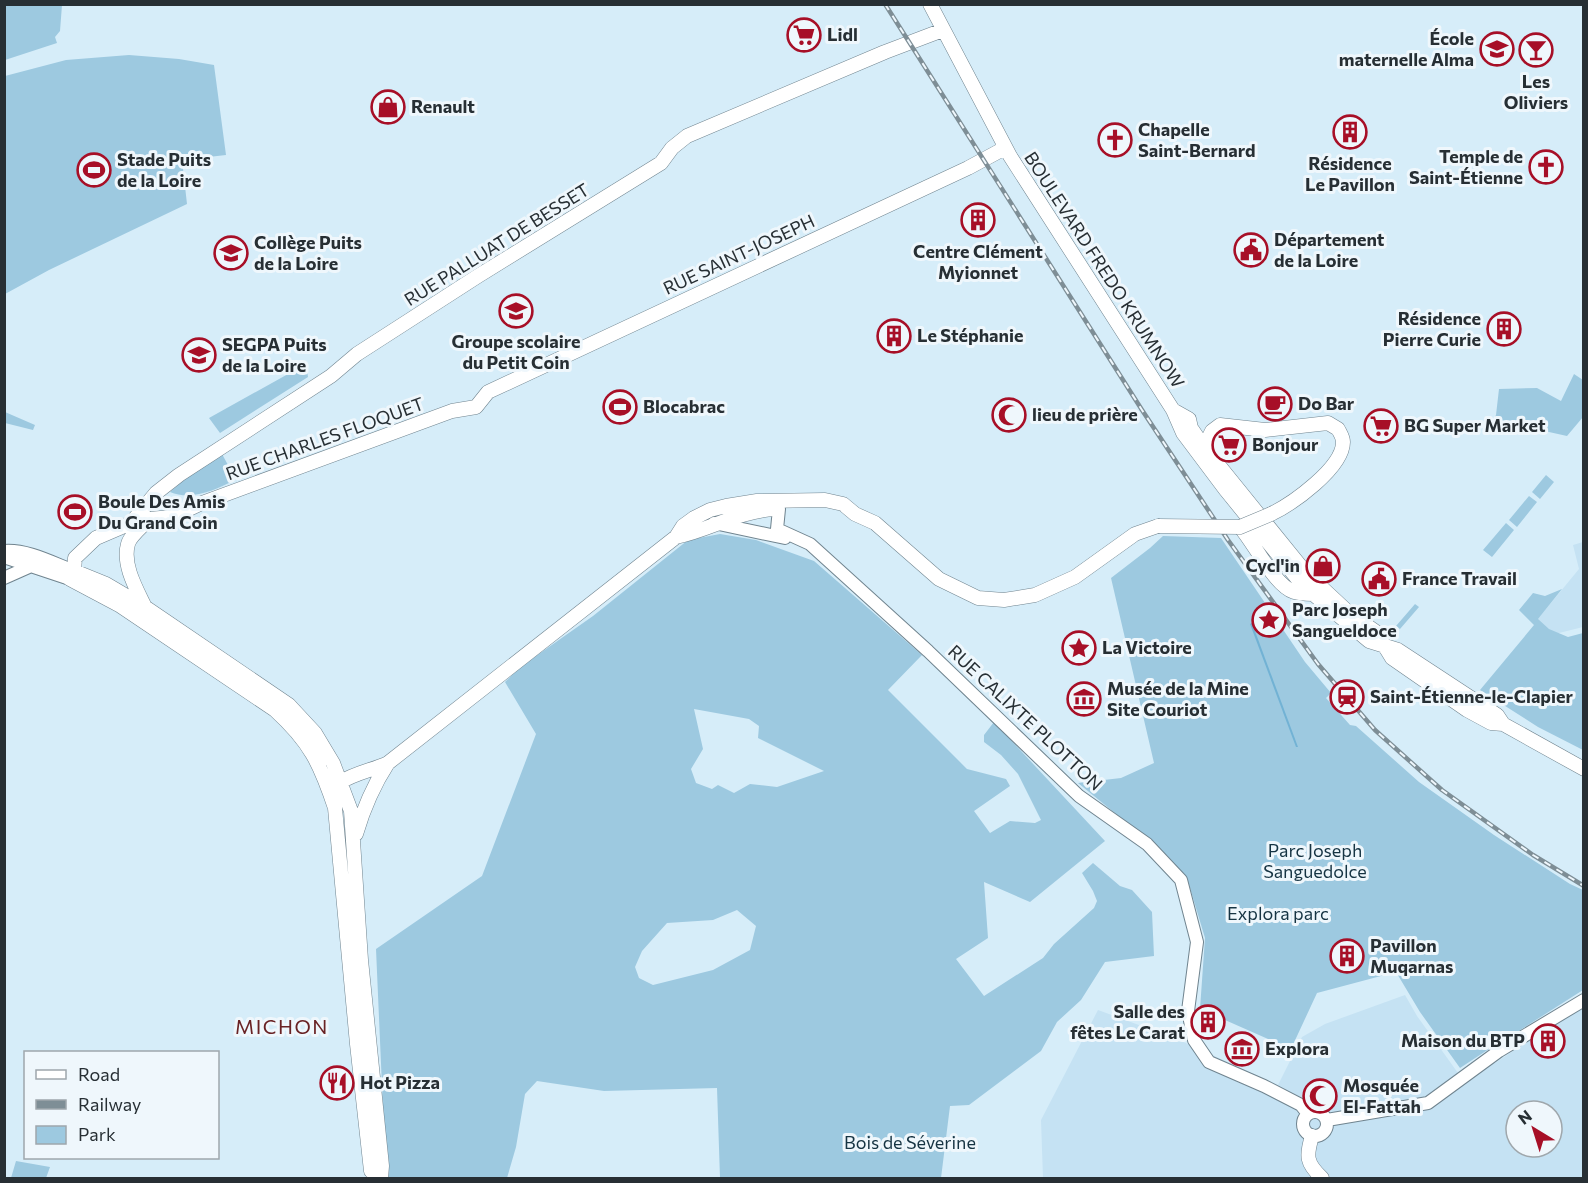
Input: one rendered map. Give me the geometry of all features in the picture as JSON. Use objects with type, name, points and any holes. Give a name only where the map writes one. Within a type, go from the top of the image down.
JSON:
[{"type":"main road","name":"BOULEVARD FREDO KRUMNOW","points":[[930,4],[1005,148],[1173,410],[1184,433],[1301,583],[1344,622],[1369,641],[1385,647]]},
{"type":"main road","name":"RUE PALLUAT DE BESSET","points":[[72,575],[75,558],[96,538],[131,523],[156,493],[180,475],[331,376],[357,354],[661,163],[672,148],[687,136],[885,52],[943,30]]},
{"type":"main road","name":"RUE SAINT-JOSEPH","points":[[476,407],[488,392],[958,173],[1005,148]]},
{"type":"main road","name":"RUE CHARLES FLOQUET","points":[[144,608],[131,578],[128,542],[149,519],[172,517],[202,503],[452,411],[476,407]]},
{"type":"main road","points":[[1173,410],[1189,419],[1191,428],[1204,447],[1306,573],[1349,613],[1376,632],[1392,658],[1467,710],[1491,723],[1503,724],[1584,769]]},
{"type":"main road","points":[[346,779],[388,763],[675,537],[683,526],[710,510],[825,500],[843,504],[855,514],[875,523],[939,579],[978,598],[1003,600],[1035,595],[1075,577],[1135,534],[1158,526],[1245,532],[1304,494],[1339,457],[1343,443],[1338,429],[1328,423],[1265,430],[1220,425],[1212,431],[1204,447]]},
{"type":"main road","points":[[675,537],[689,534],[757,506],[779,509],[822,509],[855,514]]},
{"type":"main road","points":[[1245,532],[1280,583],[1292,592],[1313,594]]},
{"type":"main road","points":[[72,575],[106,584],[289,705],[315,733],[333,764],[346,779],[351,811],[361,960],[382,1166],[372,1177]]},
{"type":"main road","points":[[72,575],[275,710],[295,729],[315,757],[335,808],[372,1177]]},
{"type":"main road","points":[[353,848],[364,804],[388,763]]},
{"type":"main road","points":[[335,808],[346,779]]},
{"type":"main road","points":[[1312,1136],[1307,1153],[1311,1168],[1322,1179]]},
{"type":"street","name":"RUE CALIXTE PLOTTON","points":[[757,506],[777,529],[810,544],[928,651],[1079,796],[1147,844],[1181,880],[1197,942],[1188,1011],[1194,1040],[1209,1062],[1301,1105],[1308,1114]]},
{"type":"street","points":[[777,529],[779,509]]},
{"type":"street","name":"RUE CALIXTE PLOTTON","points":[[714,523],[810,544]]},
{"type":"street","points":[[4,551],[41,558],[72,575]]},
{"type":"street","points":[[4,557],[72,575]]},
{"type":"street","points":[[4,578],[31,566]]},
{"type":"street","points":[[1327,1120],[1428,1103],[1499,1051],[1584,1000]]},
{"type":"street","points":[[1319,1112],[1327,1120],[1325,1131],[1320,1135],[1312,1136],[1303,1124],[1308,1114],[1319,1112]]},
{"type":"shaded area","points":[[1583,542],[1583,627],[1555,634],[1537,620],[1579,569],[1573,545]]},
{"type":"shaded area","points":[[1252,623],[1298,747],[1296,747],[1250,624]]},
{"type":"shaded area","points":[[1405,995],[1417,1016],[1458,1073],[1495,1063],[1583,1005],[1583,1178],[1043,1178],[1041,1120],[1098,1010],[1177,1039],[1278,1085],[1302,1037],[1325,1024]]},
{"type":"green space","points":[[5,4],[62,5],[60,31],[55,37],[57,43],[5,60]]},
{"type":"green space","name":"Stade Puits de la Loire","points":[[129,55],[179,59],[214,65],[226,155],[182,160],[187,204],[49,270],[5,294],[5,76],[66,60]]},
{"type":"green space","points":[[306,364],[308,377],[220,433],[209,418]]},
{"type":"green space","points":[[1574,374],[1583,380],[1583,417],[1567,436],[1492,423],[1496,415],[1499,389],[1537,388],[1561,401]]},
{"type":"green space","points":[[5,412],[35,425],[33,430],[5,423]]},
{"type":"green space","points":[[222,454],[235,478],[233,481],[211,491],[194,495],[170,492],[194,471]]},
{"type":"green space","points":[[1546,475],[1554,482],[1540,499],[1532,492]]},
{"type":"green space","points":[[1529,496],[1537,502],[1517,527],[1509,520]]},
{"type":"green space","points":[[1506,523],[1514,530],[1492,557],[1483,550]]},
{"type":"green space","name":"Bois de Séverine","points":[[720,534],[756,540],[814,561],[922,655],[888,690],[967,769],[1006,779],[1010,786],[974,811],[990,833],[1010,821],[1035,823],[1041,820],[1018,774],[1001,755],[984,742],[984,735],[994,722],[1105,841],[1030,902],[984,882],[988,938],[956,959],[984,996],[1043,958],[1054,944],[1094,908],[1097,901],[1082,873],[1093,863],[1120,886],[1132,890],[1152,912],[1154,956],[1105,962],[1081,1000],[1057,1022],[1041,1051],[969,1105],[950,1106],[941,1178],[720,1178],[717,1088],[604,1091],[537,1081],[525,1094],[516,1147],[507,1178],[386,1178],[376,949],[482,876],[536,734],[505,682],[519,668],[593,616],[688,540]],"holes":[[[694,709],[749,719],[759,726],[758,738],[824,771],[777,787],[750,784],[734,793],[718,785],[712,789],[696,783],[691,769],[703,749]],[[737,910],[756,926],[750,950],[713,970],[653,985],[639,978],[635,967],[642,951],[667,923],[713,920]]]},
{"type":"green space","name":"Parc Joseph Sanguedolce","points":[[1163,536],[1221,538],[1305,662],[1331,693],[1326,698],[1350,725],[1356,726],[1419,782],[1494,835],[1583,890],[1583,990],[1514,1034],[1498,1031],[1492,1035],[1492,1047],[1460,1068],[1420,1012],[1396,972],[1317,993],[1291,1049],[1200,1009],[1205,938],[1187,878],[1148,840],[1078,783],[1121,778],[1154,763],[1111,578]]},
{"type":"green space","points":[[1562,589],[1538,619],[1549,629],[1568,637],[1583,633],[1583,750],[1538,727],[1480,690],[1534,625],[1519,610],[1533,593],[1545,596]]},
{"type":"green space","points":[[1415,604],[1419,607],[1400,629],[1396,626]]},
{"type":"green space","points":[[16,1161],[50,1167],[46,1178],[11,1178]]},
{"type":"railway","points":[[885,4],[1142,410],[1228,540],[1318,664],[1375,730],[1442,790],[1533,855],[1584,886]]},
{"type":"place","name":"Lidl","points":[[804,35]]},
{"type":"place","name":"École maternelle Alma","points":[[1497,49]]},
{"type":"place","name":"Les Oliviers","points":[[1536,50]]},
{"type":"place","name":"Renault","points":[[388,107]]},
{"type":"place","name":"Résidence Le Pavillon","points":[[1350,132]]},
{"type":"place","name":"Chapelle Saint-Bernard","points":[[1115,140]]},
{"type":"place","name":"Temple de Saint-Étienne","points":[[1546,167]]},
{"type":"place","name":"Stade Puits de la Loire","points":[[94,170]]},
{"type":"place","name":"Centre Clément Myionnet","points":[[978,220]]},
{"type":"place","name":"Département de la Loire","points":[[1251,250]]},
{"type":"place","name":"Collège Puits de la Loire","points":[[231,253]]},
{"type":"place","name":"Groupe scolaire du Petit Coin","points":[[516,311]]},
{"type":"place","name":"Résidence Pierre Curie","points":[[1504,329]]},
{"type":"place","name":"Le Stéphanie","points":[[894,336]]},
{"type":"place","name":"SEGPA Puits de la Loire","points":[[199,355]]},
{"type":"place","name":"Do Bar","points":[[1275,404]]},
{"type":"place","name":"Blocabrac","points":[[620,407]]},
{"type":"place","name":"lieu de prière","points":[[1009,415]]},
{"type":"place","name":"BG Super Market","points":[[1381,426]]},
{"type":"place","name":"Bonjour","points":[[1229,445]]},
{"type":"place","name":"Boule Des Amis Du Grand Coin","points":[[75,512]]},
{"type":"place","name":"Cycl'in","points":[[1323,566]]},
{"type":"place","name":"France Travail","points":[[1379,579]]},
{"type":"place","name":"Parc Joseph Sangueldoce","points":[[1269,620]]},
{"type":"place","name":"La Victoire","points":[[1079,648]]},
{"type":"place","name":"Saint-Étienne-le-Clapier","points":[[1347,697]]},
{"type":"place","name":"Musée de la Mine Site Couriot","points":[[1084,699]]},
{"type":"place","name":"Pavillon Muqarnas","points":[[1347,956]]},
{"type":"place","name":"Salle des fêtes Le Carat","points":[[1208,1022]]},
{"type":"place","name":"Maison du BTP","points":[[1548,1041]]},
{"type":"place","name":"Explora","points":[[1242,1049]]},
{"type":"place","name":"Hot Pizza","points":[[337,1083]]},
{"type":"place","name":"Mosquée El-Fattah","points":[[1320,1096]]},
{"type":"district","name":"MICHON","points":[[282,1027]]},
{"type":"park label","name":"Explora parc","points":[[1278,914]]}]
